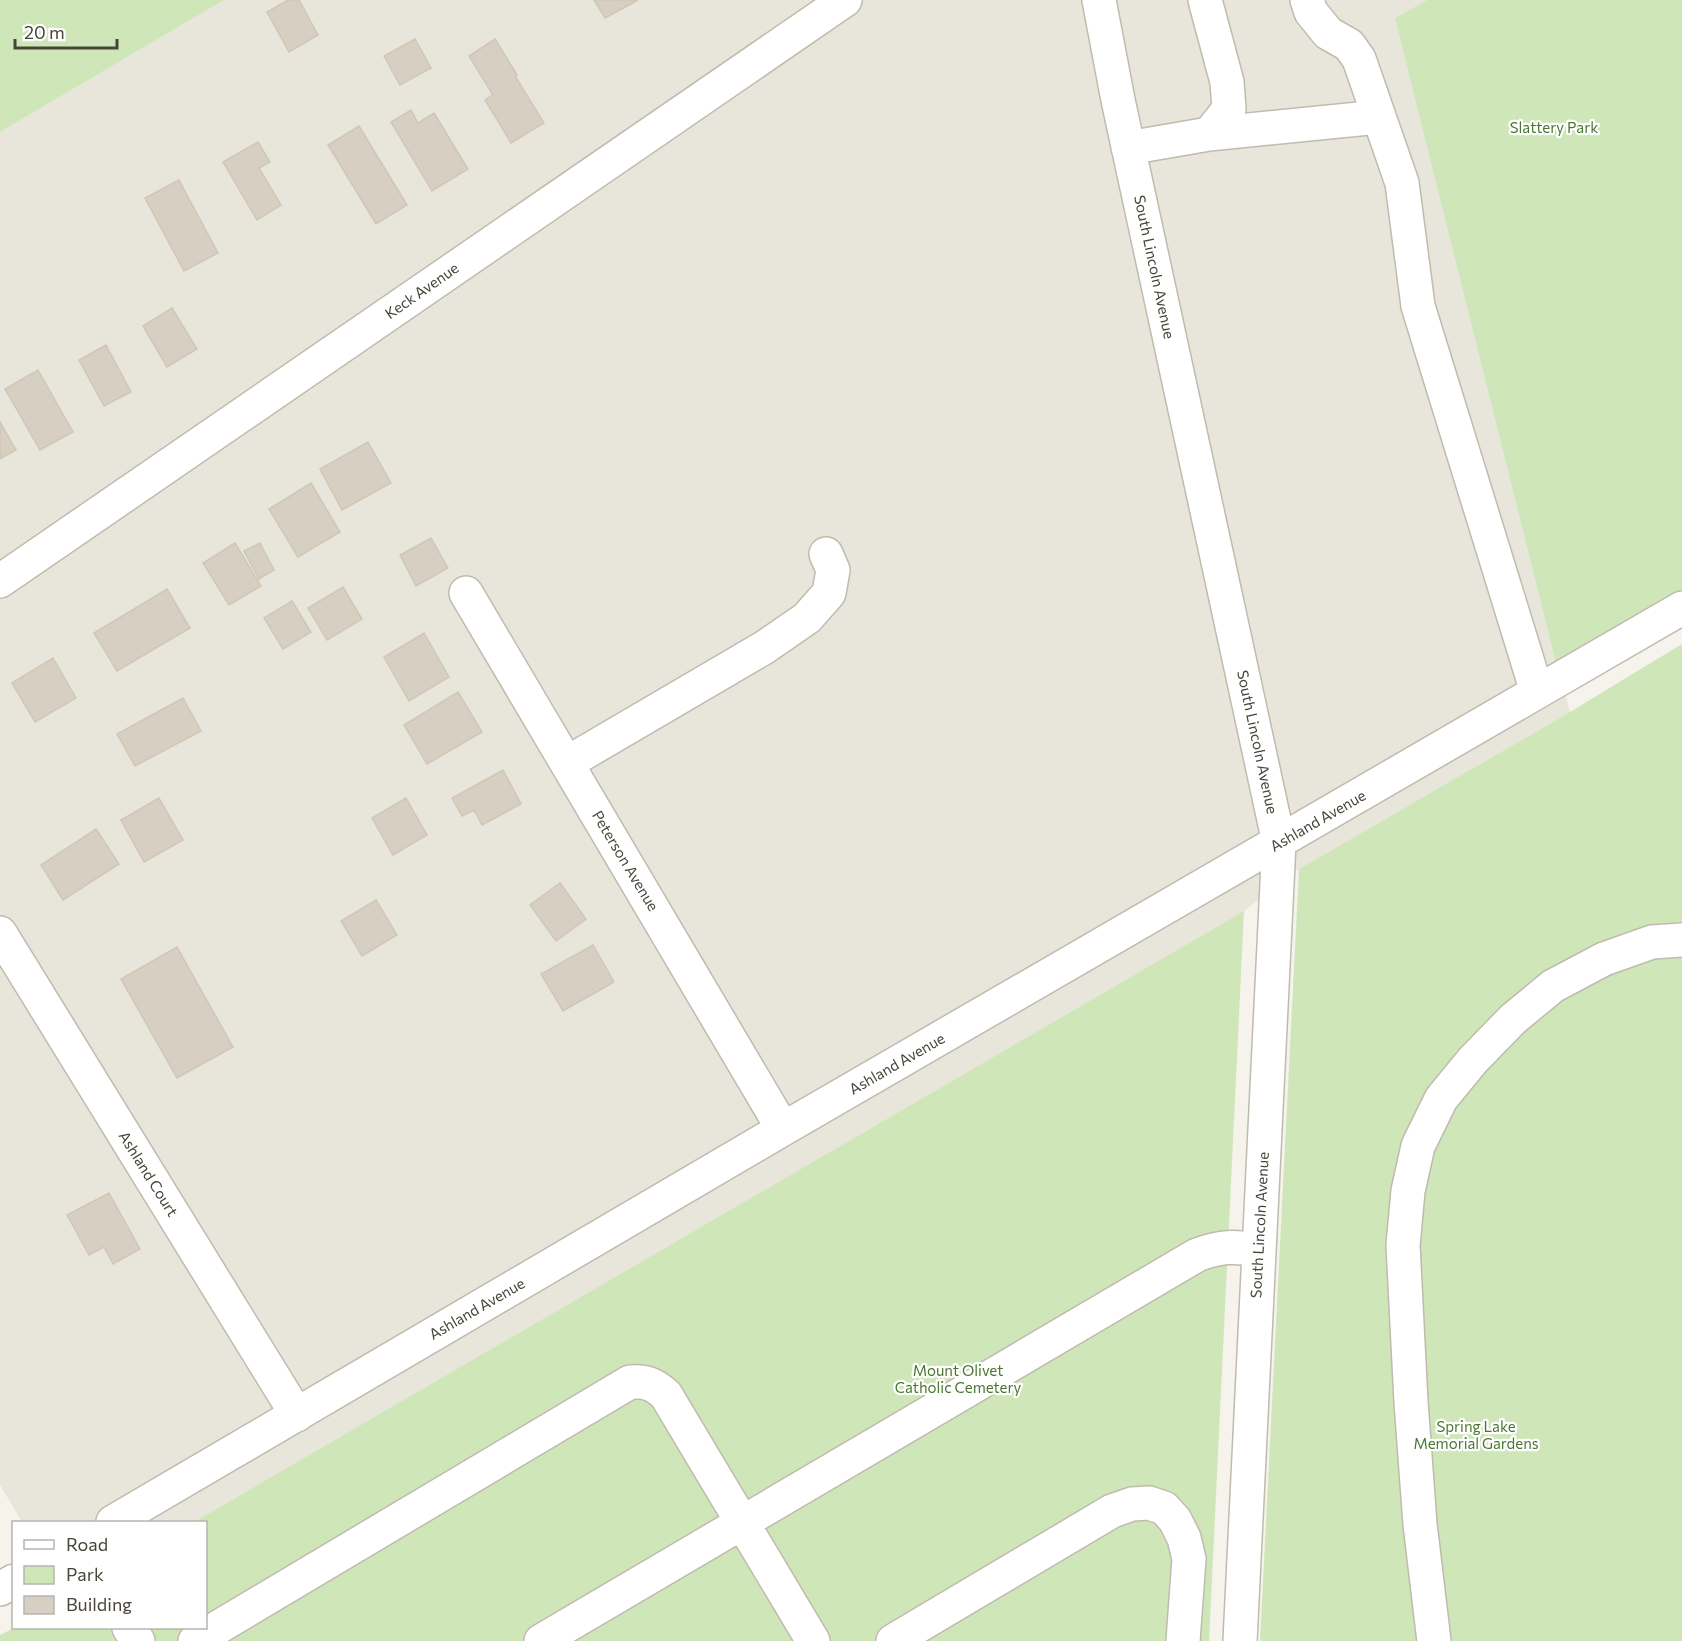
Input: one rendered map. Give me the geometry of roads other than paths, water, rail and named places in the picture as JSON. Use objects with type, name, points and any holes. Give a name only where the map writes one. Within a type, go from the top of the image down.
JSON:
[{"type":"street","name":"Keck Avenue","points":[[0,581],[845,0]]},
{"type":"street","name":"South Lincoln Avenue","points":[[1099,0],[1128,148],[1279,843],[1240,1641]]},
{"type":"street","points":[[1205,0],[1227,82],[1229,109],[1209,134]]},
{"type":"street","points":[[1307,0],[1311,12],[1328,33],[1349,45],[1359,59],[1402,183],[1418,306],[1537,692]]},
{"type":"street","points":[[1128,148],[1209,134],[1379,117]]},
{"type":"street","points":[[567,763],[756,652],[807,618],[829,593],[833,570],[826,554]]},
{"type":"street","name":"Peterson Avenue","points":[[466,594],[783,1129]]},
{"type":"street","name":"Ashland Avenue","points":[[115,1521],[783,1129],[1682,608]]},
{"type":"street","name":"Ashland Court","points":[[0,933],[297,1415]]},
{"type":"street","points":[[1434,1641],[1420,1524],[1403,1245],[1408,1191],[1418,1146],[1441,1099],[1473,1060],[1513,1019],[1553,986],[1604,960],[1652,942],[1682,940]]},
{"type":"street","points":[[541,1641],[1197,1255],[1214,1248],[1235,1246],[1259,1250]]},
{"type":"street","points":[[195,1641],[630,1382],[644,1381],[655,1385],[666,1395],[813,1641]]},
{"type":"street","points":[[893,1641],[1112,1510],[1132,1504],[1149,1503],[1164,1508],[1184,1538],[1189,1559],[1183,1641]]},
{"type":"park label","name":"Slattery Park","points":[[1554,128]]},
{"type":"park label","name":"Mount Olivet Catholic Cemetery","points":[[958,1380]]},
{"type":"park label","name":"Spring Lake Memorial Gardens","points":[[1476,1436]]}]
